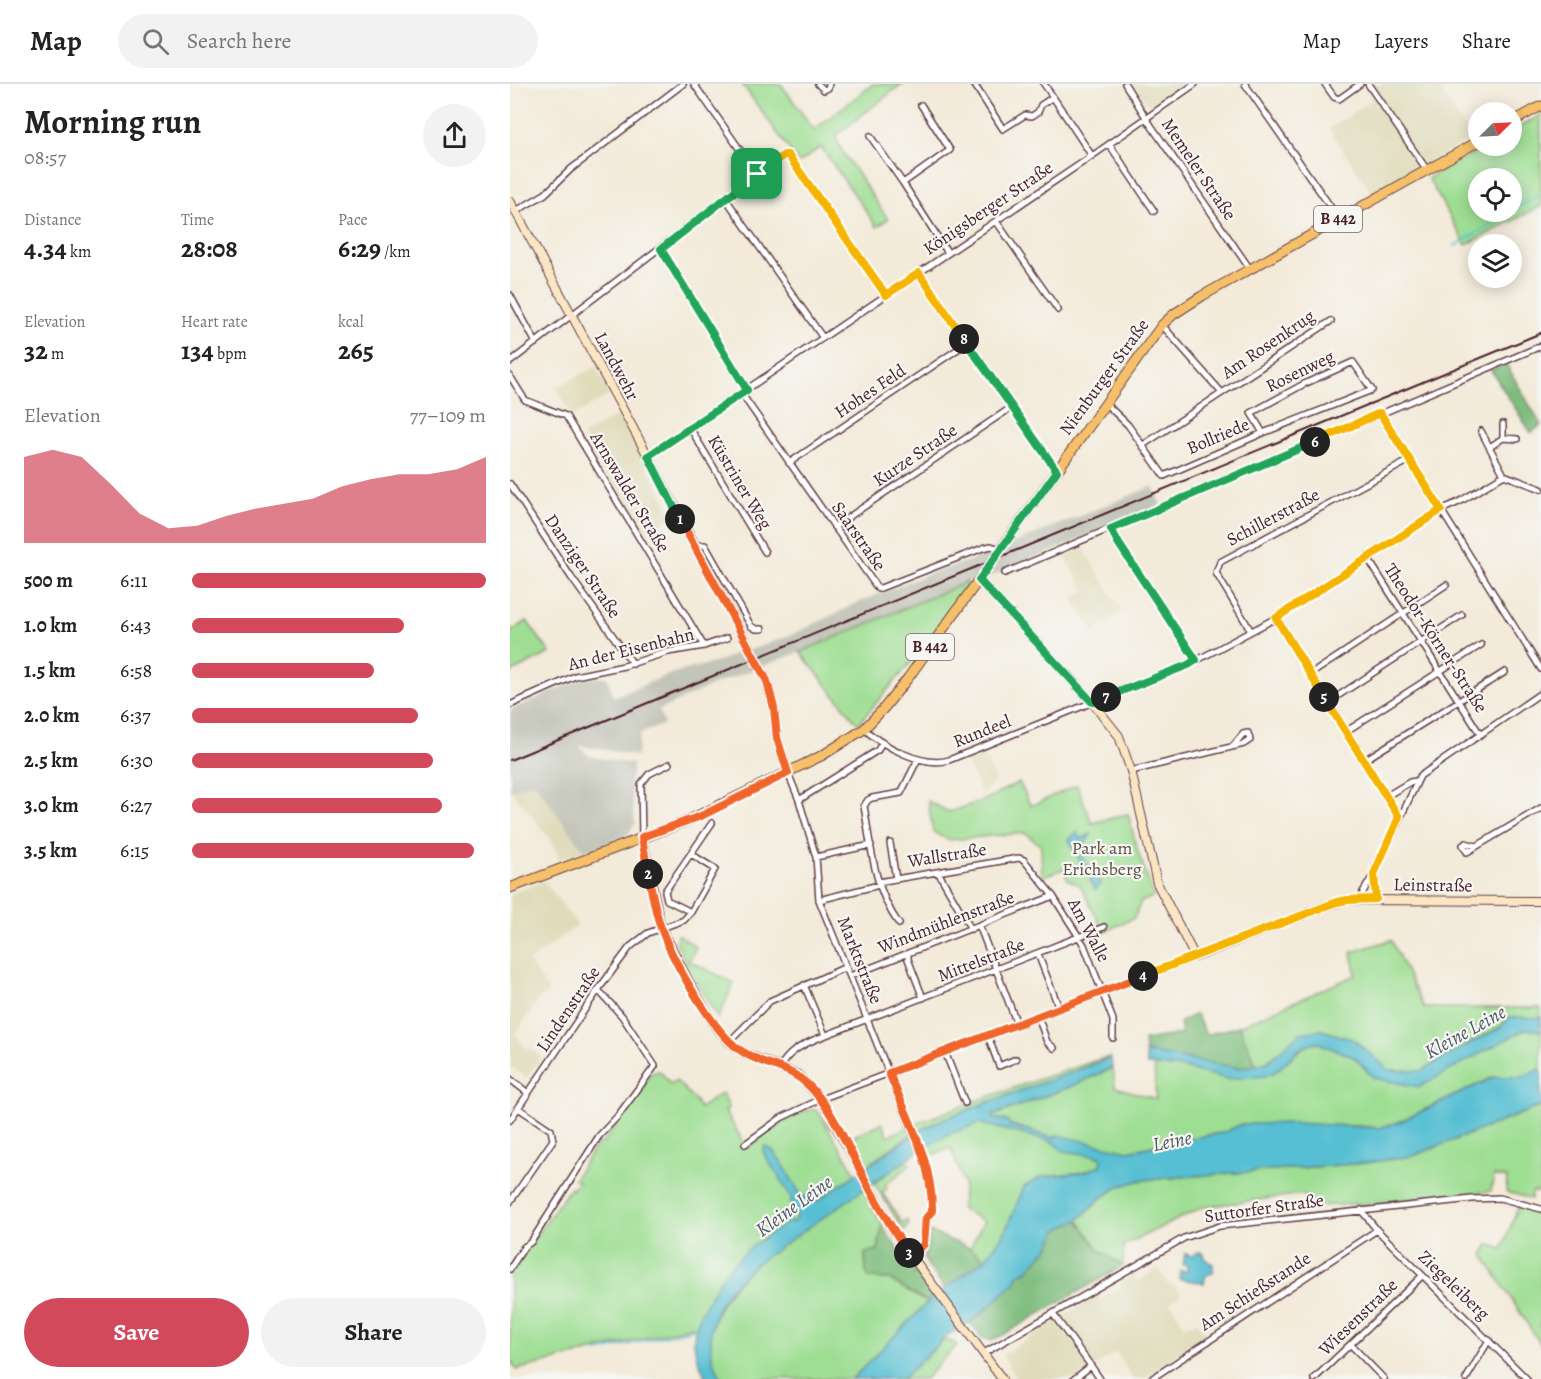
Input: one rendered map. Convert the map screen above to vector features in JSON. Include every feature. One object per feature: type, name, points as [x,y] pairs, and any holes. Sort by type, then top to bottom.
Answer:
[{"type":"main road","points":[[1522,116],[1541,106]]},
{"type":"main road","name":"Nienburger Straße","points":[[788,773],[823,755],[864,729],[896,693],[1162,325],[1174,314],[1250,269],[1468,147]]},
{"type":"main road","name":"B 442","points":[[510,888],[701,816],[788,773]]},
{"type":"street","points":[[516,211],[544,194],[571,169],[683,84]]},
{"type":"street","points":[[694,84],[757,174]]},
{"type":"street","points":[[818,84],[824,90],[829,84]]},
{"type":"street","points":[[974,84],[1004,129],[1025,115],[1032,116],[1038,112],[1041,105],[1053,98]]},
{"type":"street","points":[[1044,84],[1092,156]]},
{"type":"street","name":"Memeler Straße","points":[[1125,84],[1250,269]]},
{"type":"street","name":"Königsberger Straße","points":[[648,456],[1195,84]]},
{"type":"street","points":[[1245,84],[1339,219]]},
{"type":"street","points":[[1324,84],[1334,97],[1339,99],[1360,84]]},
{"type":"street","points":[[1368,84],[1427,170]]},
{"type":"street","points":[[903,183],[950,150],[921,105]]},
{"type":"street","points":[[870,136],[948,253]]},
{"type":"street","points":[[1109,144],[1154,211]]},
{"type":"street","points":[[510,362],[784,155],[788,155],[791,159],[886,295]]},
{"type":"street","points":[[726,199],[823,338]]},
{"type":"street","name":"Landwehr","points":[[510,201],[767,681],[774,708],[777,738],[788,773]]},
{"type":"street","points":[[996,221],[1058,310]]},
{"type":"street","name":"Saarstraße","points":[[661,249],[789,463],[878,589],[983,548],[991,546],[1000,549]]},
{"type":"street","points":[[919,273],[1057,471]]},
{"type":"street","points":[[510,295],[536,342]]},
{"type":"street","name":"Am Rosenkrug","points":[[1143,445],[1330,321]]},
{"type":"street","name":"Am Rosenkrug","points":[[1162,325],[1222,393]]},
{"type":"street","name":"Hohes Feld","points":[[789,463],[967,343]]},
{"type":"street","points":[[1005,573],[1541,346]]},
{"type":"street","name":"Rosenweg","points":[[1263,433],[1251,413],[1304,384],[1353,362],[1372,390]]},
{"type":"street","name":"Arnswalder Straße","points":[[510,375],[525,399],[566,416],[704,646]]},
{"type":"street","name":"Bollriede","points":[[1105,403],[1128,425],[1164,476],[1263,433],[1372,390]]},
{"type":"street","name":"Kurze Straße","points":[[834,527],[1012,407]]},
{"type":"street","points":[[1380,413],[1541,669]]},
{"type":"street","points":[[1503,424],[1503,438]]},
{"type":"street","name":"Küstriner Weg","points":[[690,428],[765,552]]},
{"type":"street","points":[[1481,431],[1504,475],[1541,489]]},
{"type":"street","points":[[1490,447],[1503,438],[1517,439]]},
{"type":"street","name":"Schillerstraße","points":[[1251,631],[1216,573],[1220,562],[1410,460]]},
{"type":"street","name":"Rundeel","points":[[864,729],[882,742],[918,759],[934,763],[949,760],[1188,665],[1276,618],[1441,510],[1504,475]]},
{"type":"street","name":"Danziger Straße","points":[[510,484],[581,592],[633,664]]},
{"type":"street","points":[[1111,529],[1196,660]]},
{"type":"street","name":"Landwehr","points":[[694,546],[705,545],[751,626],[762,629]]},
{"type":"street","name":"Theodor-Körner-Straße","points":[[1367,557],[1480,734]]},
{"type":"street","points":[[979,580],[1092,702],[1119,736],[1131,771],[1157,883],[1195,957]]},
{"type":"street","points":[[1311,674],[1446,585]]},
{"type":"street","points":[[1328,703],[1462,615]]},
{"type":"street","points":[[1276,618],[1399,817]]},
{"type":"street","name":"An der Eisenbahn","points":[[510,705],[575,676],[633,664],[668,652],[704,646],[727,638]]},
{"type":"street","points":[[1345,732],[1481,645]]},
{"type":"street","points":[[1363,761],[1505,672]]},
{"type":"street","points":[[1362,898],[1363,891],[1374,874],[1416,781],[1425,771],[1541,693]]},
{"type":"street","points":[[799,800],[878,750],[882,742]]},
{"type":"street","points":[[1131,771],[1233,746]]},
{"type":"street","points":[[899,924],[890,912],[878,883],[864,806],[872,798],[901,793],[918,759]]},
{"type":"street","points":[[669,764],[648,774],[640,784],[642,837],[661,927],[708,1015],[729,1042],[744,1053],[798,1075],[821,1099],[894,1232],[1001,1378]]},
{"type":"street","name":"Marktstraße","points":[[788,773],[799,800],[816,857],[819,900],[922,1153],[932,1198],[932,1211],[926,1218],[924,1244],[912,1257]]},
{"type":"street","points":[[1385,797],[1410,782],[1416,781]]},
{"type":"street","points":[[1476,846],[1541,808]]},
{"type":"street","points":[[691,854],[715,870],[691,912],[667,900],[665,891],[712,823]]},
{"type":"street","points":[[890,843],[896,879]]},
{"type":"street","points":[[816,857],[871,846]]},
{"type":"street","name":"Wallstraße","points":[[819,900],[896,879],[1021,858]]},
{"type":"street","name":"Am Walle","points":[[1021,858],[1053,896],[1084,945],[1113,1020],[1113,1038]]},
{"type":"street","points":[[938,872],[971,929]]},
{"type":"street","points":[[1374,874],[1376,899]]},
{"type":"street","name":"Windmühlenstraße","points":[[850,976],[1053,896]]},
{"type":"street","name":"Leinstraße","points":[[745,1144],[781,1118],[821,1099],[1326,906],[1362,898],[1541,901]]},
{"type":"street","name":"Lindenstraße","points":[[510,1120],[598,990],[636,941],[661,927],[684,920],[691,912]]},
{"type":"street","points":[[979,925],[1017,1024]]},
{"type":"street","name":"Mittelstraße","points":[[780,1067],[795,1048],[825,1035],[1104,927]]},
{"type":"street","points":[[908,953],[908,959],[923,998]]},
{"type":"street","points":[[1038,954],[1059,1008]]},
{"type":"street","points":[[729,1042],[770,1001],[846,967]]},
{"type":"street","points":[[804,985],[825,1035]]},
{"type":"street","points":[[510,1269],[524,1247],[531,1242],[599,1136],[617,1117],[655,1066],[622,1016],[598,990]]},
{"type":"street","points":[[1038,1016],[1047,1042],[1054,1048]]},
{"type":"street","points":[[988,1036],[999,1066],[1016,1059]]},
{"type":"street","points":[[945,1052],[965,1103]]},
{"type":"street","points":[[510,1079],[528,1093]]},
{"type":"street","points":[[510,1202],[553,1140],[551,1130],[518,1108]]},
{"type":"street","name":"Suttorfer Straße","points":[[984,1353],[1158,1253],[1202,1231],[1220,1226],[1439,1201],[1500,1198],[1541,1209]]},
{"type":"street","name":"Ziegeleiberg","points":[[1361,1210],[1377,1230],[1422,1276],[1527,1379]]},
{"type":"street","name":"Am Schießstande","points":[[1151,1379],[1377,1230]]},
{"type":"street","name":"Wiesenstraße","points":[[1314,1379],[1422,1276]]},
{"type":"street","points":[[1053,1314],[1100,1379]]},
{"type":"street","points":[[1466,1379],[1489,1340]]},
{"type":"street","points":[[1351,1345],[1384,1379]]},
{"type":"street","points":[[1074,1379],[1091,1366]]},
{"type":"shaded area","points":[[1133,84],[1185,84],[1156,105],[1151,106]]},
{"type":"shaded area","points":[[1363,84],[1436,84],[1468,132],[1468,140],[1373,195],[1329,129],[1373,99]]},
{"type":"shaded area","points":[[596,367],[610,395],[572,416],[556,387]]},
{"type":"shaded area","points":[[621,414],[673,517],[641,534],[582,435]]},
{"type":"shaded area","points":[[1153,486],[1161,506],[992,576],[967,582],[800,652],[715,684],[659,710],[664,724],[640,734],[637,756],[578,745],[589,756],[633,764],[630,784],[635,823],[628,835],[585,852],[534,782],[510,791],[510,710],[584,678],[607,677],[613,697],[673,673],[717,662],[794,634],[857,603],[928,574],[975,559]]},
{"type":"shaded area","points":[[1083,548],[1122,611],[1094,632],[1072,598],[1085,590],[1064,556]]},
{"type":"shaded area","points":[[985,753],[995,780],[982,796],[967,760]]},
{"type":"shaded area","points":[[534,781],[585,852],[559,860],[552,841],[511,791]]},
{"type":"shaded area","points":[[544,881],[578,925],[529,962],[549,992],[540,998],[515,1034],[525,1046],[541,1057],[526,1078],[510,1066],[510,894]]},
{"type":"shaded area","points":[[1158,1268],[1168,1284],[1176,1286],[1181,1295],[1170,1303],[1185,1326],[1197,1322],[1206,1336],[1143,1379],[1133,1379],[1116,1352],[1075,1379],[1017,1379],[1002,1355],[1098,1295],[1101,1299],[1122,1287],[1120,1282],[1133,1274],[1138,1281]]},
{"type":"green space","points":[[742,84],[781,84],[814,130],[873,84],[902,84],[835,136],[842,151],[888,219],[877,227],[821,147],[799,163]]},
{"type":"green space","points":[[1541,115],[1541,206],[1522,216],[1522,168],[1468,168],[1468,222],[1510,222],[1487,234],[1468,234],[1466,245],[1428,178],[1469,156],[1522,156],[1522,125]]},
{"type":"green space","points":[[1506,364],[1541,425],[1531,433],[1491,370]]},
{"type":"green space","points":[[967,582],[967,587],[914,659],[858,724],[800,652]]},
{"type":"green space","points":[[527,621],[550,653],[512,672],[510,669],[510,632]]},
{"type":"green space","name":"Park am Erichsberg","points":[[1019,782],[1031,806],[1077,785],[1092,823],[1128,814],[1138,852],[1154,896],[1141,902],[1134,918],[1104,932],[1080,885],[1068,880],[1063,869],[1042,877],[1041,846],[1025,833],[948,840],[933,832],[928,801],[949,812],[985,800]]},
{"type":"green space","points":[[678,934],[696,947],[689,961],[734,983],[718,1018],[676,942]]},
{"type":"green space","points":[[1391,940],[1424,1008],[1541,1008],[1541,1018],[1509,1017],[1500,1027],[1422,1071],[1389,1070],[1354,1040],[1321,1030],[1282,1051],[1266,1063],[1256,1065],[1239,1026],[1356,975],[1352,952]]},
{"type":"green space","points":[[1196,1014],[1206,1035],[1239,1026],[1256,1065],[1239,1068],[1145,1052],[1144,1040],[1182,1034],[1180,1022]]},
{"type":"green space","points":[[1525,1029],[1541,1031],[1541,1069],[1521,1077],[1493,1077],[1399,1122],[1379,1128],[1242,1124],[1225,1132],[1128,1151],[1054,1138],[1009,1124],[1008,1121],[992,1116],[1070,1087],[1113,1068],[1115,1087],[1156,1099],[1154,1065],[1184,1068],[1228,1079],[1275,1072],[1302,1048],[1316,1042],[1354,1057],[1374,1078],[1419,1087]]},
{"type":"green space","points":[[1110,1057],[943,1119],[906,1138],[866,1167],[854,1136],[882,1123],[888,1136],[967,1104]]},
{"type":"green space","points":[[660,1071],[671,1085],[676,1081],[700,1108],[722,1093],[729,1107],[725,1111],[747,1148],[790,1118],[809,1110],[817,1110],[856,1174],[817,1201],[805,1197],[791,1206],[797,1217],[795,1220],[705,1307],[697,1325],[516,1370],[510,1358],[510,1272],[570,1188],[572,1190],[578,1182],[574,1179],[598,1142],[602,1144],[652,1073]]},
{"type":"green space","points":[[1541,1106],[1541,1192],[1532,1192],[1531,1199],[1506,1192],[1507,1178],[1494,1176],[1491,1191],[1361,1204],[1312,1206],[1303,1194],[1203,1207],[1124,1245],[1123,1266],[1099,1250],[1078,1220],[1101,1198],[1119,1186],[1142,1180],[1366,1163],[1413,1156]]},
{"type":"green space","points":[[979,1123],[1053,1142],[1064,1149],[1091,1154],[1102,1159],[1101,1165],[1084,1172],[1041,1177],[1024,1187],[1004,1234],[985,1259],[970,1248],[984,1221],[961,1209],[964,1184],[951,1148],[925,1157],[922,1149],[947,1135]]},
{"type":"green space","points":[[905,1161],[910,1165],[885,1185],[887,1189],[882,1192],[902,1223],[906,1220],[909,1223],[904,1231],[874,1183]]},
{"type":"green space","points":[[864,1189],[882,1226],[878,1250],[865,1254],[866,1272],[869,1278],[889,1279],[923,1300],[929,1301],[852,1379],[721,1379],[712,1358],[711,1330],[720,1306],[734,1286],[776,1248]]},
{"type":"green space","points":[[1519,1205],[1541,1214],[1541,1345],[1483,1255],[1489,1244],[1502,1249]]},
{"type":"green space","points":[[1078,1220],[1099,1250],[1123,1266],[992,1341],[981,1337],[970,1323],[1016,1282],[1018,1274],[1027,1271],[1049,1247],[1057,1230]]},
{"type":"green space","points":[[882,1226],[934,1297],[929,1301],[923,1300],[889,1279],[869,1278],[866,1272],[865,1253],[878,1250]]},
{"type":"green space","points":[[930,1232],[970,1248],[985,1259],[945,1288],[924,1257]]},
{"type":"green space","points":[[943,1341],[950,1341],[957,1345],[925,1379],[902,1379]]},
{"type":"water","points":[[1077,832],[1081,839],[1091,834],[1081,851],[1101,884],[1095,890],[1069,840]]},
{"type":"water","points":[[1509,1017],[1541,1018],[1541,1031],[1525,1029],[1419,1087],[1374,1078],[1354,1057],[1316,1042],[1301,1048],[1275,1072],[1265,1076],[1228,1079],[1184,1068],[1147,1065],[1145,1052],[1239,1068],[1266,1063],[1300,1033],[1321,1030],[1354,1040],[1389,1070],[1422,1071],[1500,1028]]},
{"type":"water","name":"Kleine Leine","points":[[1111,1058],[1112,1068],[1070,1087],[993,1115],[993,1118],[1008,1121],[1009,1125],[1054,1138],[1057,1135],[1128,1151],[1225,1132],[1242,1124],[1298,1123],[1379,1128],[1399,1122],[1494,1077],[1521,1077],[1541,1069],[1541,1106],[1413,1156],[1366,1163],[1142,1180],[1120,1186],[1101,1198],[1078,1220],[1057,1230],[1049,1247],[1027,1271],[1018,1274],[1016,1282],[976,1317],[949,1334],[902,1379],[852,1379],[929,1301],[985,1259],[1004,1234],[1024,1187],[1041,1177],[1084,1172],[1101,1165],[1102,1159],[1098,1156],[1063,1151],[1053,1142],[979,1123],[947,1135],[922,1149],[753,1266],[729,1290],[718,1308],[711,1336],[712,1357],[721,1379],[706,1379],[694,1344],[699,1318],[705,1306],[727,1271],[747,1250],[788,1222],[793,1222],[797,1217],[791,1206],[791,1197],[763,1152],[765,1147],[771,1149],[781,1161],[799,1192],[817,1201],[917,1132],[943,1119]]},
{"type":"water","points":[[1198,1252],[1203,1253],[1207,1261],[1213,1264],[1213,1273],[1206,1275],[1204,1283],[1179,1279],[1181,1271],[1186,1272],[1188,1266],[1183,1265],[1185,1254],[1192,1256]]},
{"type":"waterway","points":[[1522,205],[1541,194]]},
{"type":"waterway","points":[[1455,246],[1495,222]]},
{"type":"waterway","points":[[597,1352],[696,1328]]},
{"type":"railway","points":[[510,760],[1541,333]]},
{"type":"route","points":[[784,155],[788,155],[886,295],[919,273],[1057,471],[979,580],[1092,702],[1196,660],[1111,529],[1380,413],[1441,510],[1276,618],[1399,817],[1374,874],[1376,899],[1362,898],[1337,902],[889,1073],[923,1158],[932,1198],[932,1211],[926,1218],[926,1240],[912,1257],[879,1208],[821,1099],[798,1075],[744,1053],[729,1042],[708,1015],[661,927],[644,853],[642,837],[701,816],[788,773],[777,738],[774,708],[767,681],[648,456],[747,390],[661,249],[757,174],[784,155]]},
{"type":"water label","name":"Leine","points":[[1172,1141]]}]
